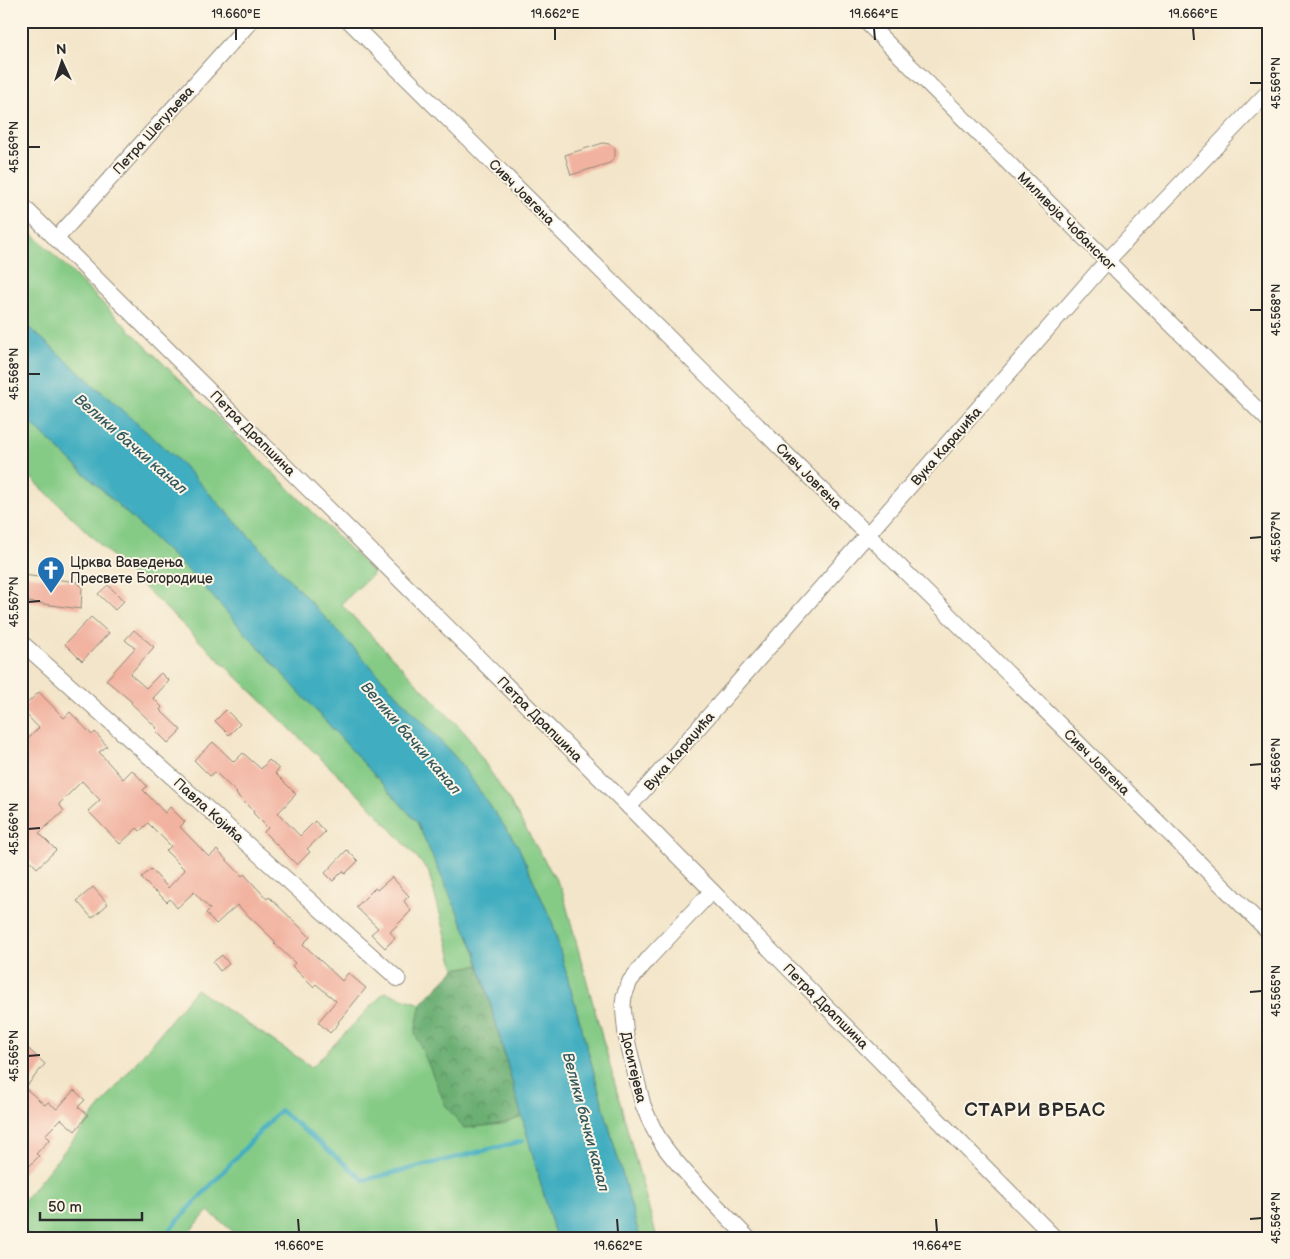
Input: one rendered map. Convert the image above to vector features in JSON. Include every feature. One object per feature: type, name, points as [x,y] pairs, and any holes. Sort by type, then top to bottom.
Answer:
[{"type":"street","name":"Петра Шегуљева","points":[[56,239],[251,21]]},
{"type":"street","name":"Сивч Јовгена","points":[[349,21],[1269,932]]},
{"type":"street","name":"Миливоја Чобанског","points":[[865,21],[1269,422]]},
{"type":"street","name":"Вука Караџића","points":[[630,807],[1107,261],[1269,91]]},
{"type":"street","name":"Петра Драпшина","points":[[21,204],[630,807],[1055,1238]]},
{"type":"street","name":"Павла Којића","points":[[21,642],[398,979]]},
{"type":"street","name":"Доситејева","points":[[712,892],[649,958],[630,981],[624,996],[624,1022],[643,1106],[663,1144],[698,1187],[748,1238]]},
{"type":"street","points":[[21,1234],[25,1238]]},
{"type":"green space","points":[[21,222],[374,573],[341,604],[466,734],[507,797],[562,890],[657,1238],[640,1238],[552,922],[518,846],[458,760],[179,461],[21,320]]},
{"type":"green space","points":[[21,414],[194,576],[417,822],[476,953],[479,965],[455,969],[428,870],[372,808],[21,468]]},
{"type":"green space","points":[[479,965],[522,1117],[502,1124],[464,1128],[446,1106],[415,1033],[421,1004],[455,969]]},
{"type":"green space","points":[[196,989],[312,1067],[385,992],[421,1004],[415,1033],[502,1124],[522,1117],[556,1238],[241,1238],[208,1211],[184,1238],[21,1238],[21,1204]]},
{"type":"water","name":"Велики бачки канал","points":[[21,320],[179,461],[458,760],[518,846],[552,922],[640,1238],[556,1238],[476,953],[417,822],[194,576],[21,414]]},
{"type":"building","points":[[603,143],[615,148],[615,156],[610,163],[571,175],[565,155]]},
{"type":"building","name":"Црква Ваведења Пресвете Богородице","points":[[23,575],[77,582],[82,587],[81,609],[21,601]]},
{"type":"building","points":[[108,585],[124,601],[115,610],[98,594]]},
{"type":"building","points":[[91,617],[109,633],[82,661],[65,644]]},
{"type":"building","points":[[134,630],[154,647],[130,674],[146,688],[161,673],[169,681],[153,698],[162,707],[160,710],[181,730],[168,743],[155,730],[157,728],[132,702],[106,680],[135,648],[125,640]]},
{"type":"building","points":[[39,692],[64,718],[70,712],[92,735],[95,732],[107,746],[99,752],[123,779],[132,770],[147,786],[143,790],[165,813],[170,807],[185,822],[180,827],[209,857],[217,850],[242,876],[244,874],[267,899],[269,897],[310,937],[303,944],[342,981],[348,973],[366,988],[330,1033],[318,1022],[336,1001],[316,984],[313,987],[292,966],[295,963],[274,943],[276,942],[237,905],[216,924],[206,913],[210,909],[194,892],[177,908],[170,899],[167,902],[155,892],[141,878],[151,869],[168,888],[185,870],[166,851],[171,846],[148,823],[140,831],[137,828],[120,844],[88,811],[100,800],[82,781],[59,804],[64,811],[39,833],[56,850],[37,868],[21,851],[21,745],[39,728],[21,709]]},
{"type":"building","points":[[226,710],[240,724],[229,735],[215,721]]},
{"type":"building","points":[[213,742],[234,762],[243,753],[261,769],[269,760],[279,769],[275,773],[296,794],[278,813],[300,836],[315,821],[325,832],[307,849],[310,852],[297,865],[264,832],[268,828],[237,793],[215,772],[210,776],[194,760]]},
{"type":"building","points":[[347,850],[358,861],[345,874],[343,871],[333,881],[325,873]]},
{"type":"building","points":[[392,877],[409,896],[404,901],[411,911],[390,932],[395,938],[385,948],[371,934],[378,928],[356,907],[375,888],[377,890]]},
{"type":"building","points":[[93,887],[108,904],[92,918],[77,901]]},
{"type":"building","points":[[222,955],[229,964],[220,971],[213,962]]},
{"type":"building","points":[[21,1042],[45,1064],[25,1088],[45,1105],[48,1102],[57,1109],[74,1090],[85,1100],[78,1107],[88,1115],[75,1131],[61,1119],[45,1135],[50,1139],[36,1154],[39,1156],[21,1175]]},
{"type":"waterway","points":[[162,1238],[280,1110],[364,1180],[523,1141]]},
{"type":"place","name":"Црква Ваведења Пресвете Богородице","points":[[51,594]]},
{"type":"district","name":"СТАРИ ВРБАС","points":[[1035,1109]]}]
